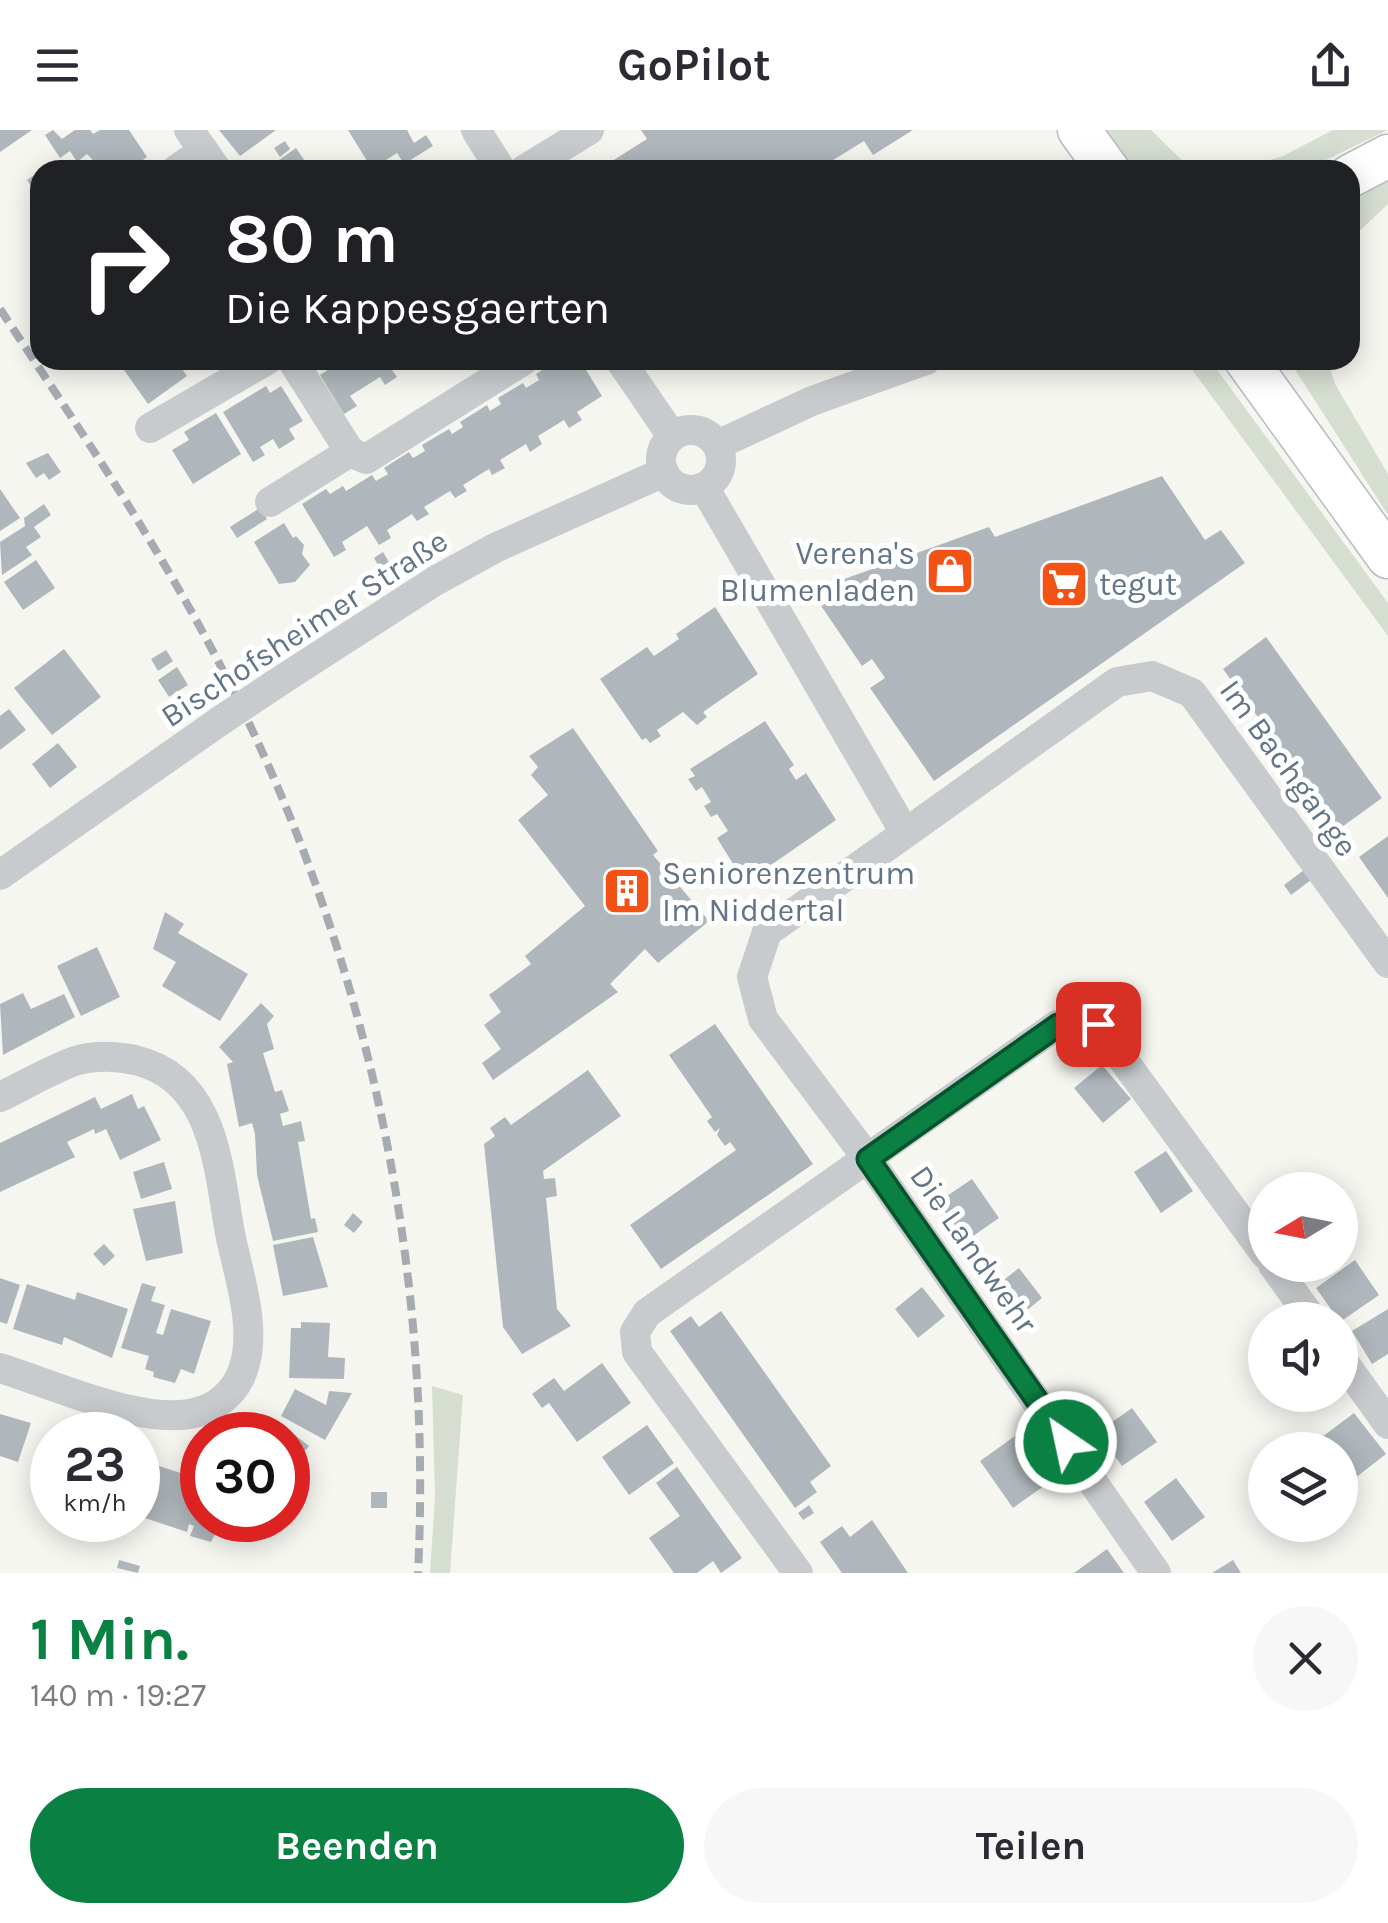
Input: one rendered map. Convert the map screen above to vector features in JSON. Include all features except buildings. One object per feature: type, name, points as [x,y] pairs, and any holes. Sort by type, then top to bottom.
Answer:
[{"type":"main road","points":[[1360,171],[1388,156]]},
{"type":"main road","points":[[1271,379],[1388,557]]},
{"type":"street","points":[[476,130],[495,160]]},
{"type":"street","points":[[540,160],[589,130]]},
{"type":"street","points":[[150,428],[250,370]]},
{"type":"street","points":[[298,370],[350,452],[366,458],[508,370]]},
{"type":"street","points":[[627,370],[672,436]]},
{"type":"street","points":[[718,446],[812,401],[898,370]]},
{"type":"street","points":[[700,431],[718,446],[720,469],[704,487],[680,488],[664,472],[663,450],[672,436],[700,431]]},
{"type":"street","points":[[270,502],[350,452]]},
{"type":"street","name":"Bischofsheimer Straße","points":[[0,875],[220,721],[435,581],[495,548],[664,472]]},
{"type":"street","points":[[704,487],[904,830]]},
{"type":"street","name":"Im Bachgange","points":[[904,830],[1117,682],[1152,676],[1192,692],[1388,963]]},
{"type":"street","name":"Die Landwehr","points":[[904,830],[768,932],[752,977],[763,1019],[868,1159],[1156,1573]]},
{"type":"street","points":[[798,1573],[637,1352],[635,1332],[647,1313],[1058,1025],[1076,1020],[1098,1024],[1248,1231]]},
{"type":"street","points":[[0,1097],[76,1061],[100,1057],[146,1063],[181,1084],[197,1102],[214,1146],[248,1331],[244,1366],[232,1390],[215,1405],[188,1415],[147,1414],[0,1368]]},
{"type":"street","points":[[1358,1383],[1388,1424]]},
{"type":"shaded area","points":[[1106,130],[1151,130],[1182,160],[1127,160]]},
{"type":"shaded area","points":[[1333,130],[1388,130],[1326,160],[1270,160]]},
{"type":"shaded area","points":[[1388,178],[1388,204],[1360,231],[1360,194]]},
{"type":"shaded area","points":[[1192,370],[1217,370],[1388,603],[1388,636]]},
{"type":"shaded area","points":[[1295,370],[1330,370],[1388,474],[1388,515]]},
{"type":"shaded area","points":[[432,1386],[463,1395],[450,1573],[430,1573],[435,1496]]},
{"type":"railway","points":[[0,309],[30,355]]},
{"type":"railway","points":[[40,370],[134,514],[208,642],[262,751],[308,862],[346,977],[376,1093],[399,1212],[413,1331],[420,1452],[418,1573]]},
{"type":"place","name":"Verena's Blumenladen","points":[[950,571]]},
{"type":"place","name":"tegut","points":[[1064,584]]},
{"type":"place","name":"Seniorenzentrum Im Niddertal","points":[[627,891]]},
{"type":"route","points":[[1066,1442],[868,1159],[1058,1025],[1076,1020],[1098,1024]]}]
